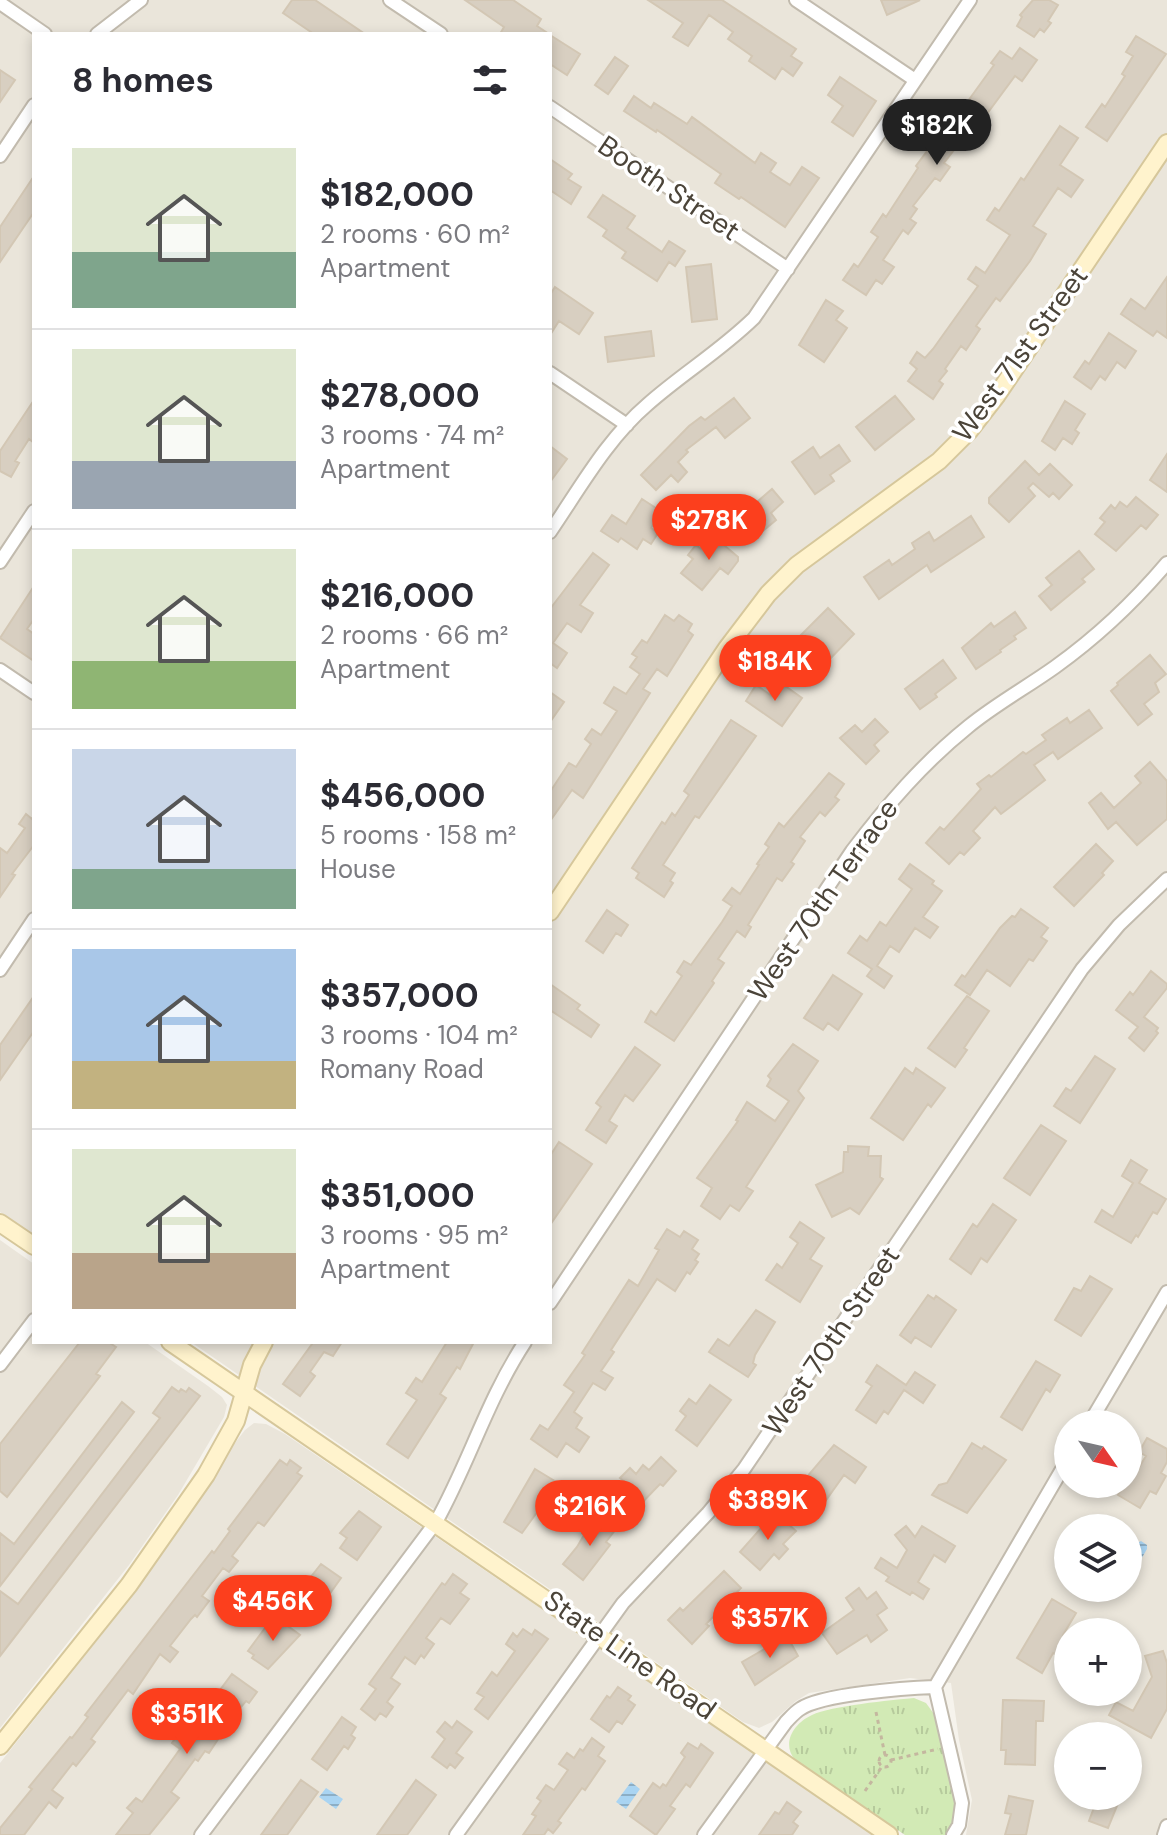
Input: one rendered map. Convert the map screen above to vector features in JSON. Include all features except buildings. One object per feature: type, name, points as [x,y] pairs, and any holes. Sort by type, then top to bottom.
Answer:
[{"type":"street","points":[[100,32],[141,0]]},
{"type":"street","points":[[390,0],[438,32]]},
{"type":"street","points":[[796,0],[915,80]]},
{"type":"street","points":[[552,529],[602,454],[647,404],[726,346],[754,318],[970,0]]},
{"type":"street","points":[[0,3],[42,32]]},
{"type":"street","points":[[0,156],[32,108]]},
{"type":"street","name":"Booth Street","points":[[552,108],[788,269]]},
{"type":"street","name":"West 71st Street","points":[[552,909],[749,618],[797,565],[915,480],[969,431],[997,395],[1167,143]]},
{"type":"street","points":[[552,374],[627,425]]},
{"type":"street","points":[[0,562],[32,514]]},
{"type":"street","name":"West 70th Terrace","points":[[552,1300],[852,851],[891,799],[972,723],[1099,633],[1167,563]]},
{"type":"street","points":[[0,670],[32,692]]},
{"type":"street","name":"West 70th Street","points":[[456,1835],[623,1603],[708,1513],[744,1469],[1082,969],[1119,925],[1167,879]]},
{"type":"street","points":[[0,970],[32,922]]},
{"type":"street","points":[[0,1223],[32,1245]]},
{"type":"street","points":[[1097,1410],[1167,1292]]},
{"type":"street","points":[[0,1365],[32,1323]]},
{"type":"street","name":"State Line Road","points":[[173,1344],[889,1835]]},
{"type":"street","points":[[0,1746],[129,1585],[206,1475],[236,1421],[252,1365],[263,1344]]},
{"type":"street","points":[[201,1835],[436,1522],[460,1477],[502,1377],[524,1344]]},
{"type":"street","points":[[953,1835],[959,1825],[962,1803],[935,1687],[1054,1483]]},
{"type":"street","points":[[704,1835],[800,1708],[815,1702],[898,1688],[935,1687]]},
{"type":"street","points":[[1164,1835],[1167,1826]]},
{"type":"path","points":[[876,1712],[885,1755],[891,1760]]},
{"type":"path","points":[[891,1760],[938,1749]]},
{"type":"path","points":[[882,1766],[879,1760],[885,1755]]},
{"type":"path","points":[[882,1766],[889,1766],[891,1760]]},
{"type":"path","points":[[865,1791],[882,1766]]},
{"type":"shaded area","points":[[0,0],[1167,0],[1167,1835],[966,1835],[972,1800],[951,1683],[910,1678],[809,1693],[772,1722],[759,1728],[743,1722],[194,1344],[552,1344],[552,32],[32,32],[32,1234],[0,1212]]},
{"type":"shaded area","points":[[0,1240],[32,1263],[32,1344],[148,1344],[208,1386],[227,1405],[224,1417],[178,1495],[129,1565],[0,1728]]},
{"type":"shaded area","points":[[254,1423],[266,1424],[285,1434],[873,1835],[0,1835],[0,1763],[137,1590],[232,1447]]},
{"type":"green space","points":[[914,1698],[926,1703],[934,1714],[955,1804],[955,1818],[948,1835],[905,1835],[795,1760],[789,1747],[795,1728],[812,1715],[847,1706]]},
{"type":"water","points":[[1142,1542],[1147,1549],[1142,1558]]},
{"type":"water","points":[[631,1782],[640,1789],[626,1809],[616,1802]]},
{"type":"water","points":[[326,1788],[343,1799],[336,1809],[319,1797]]}]
